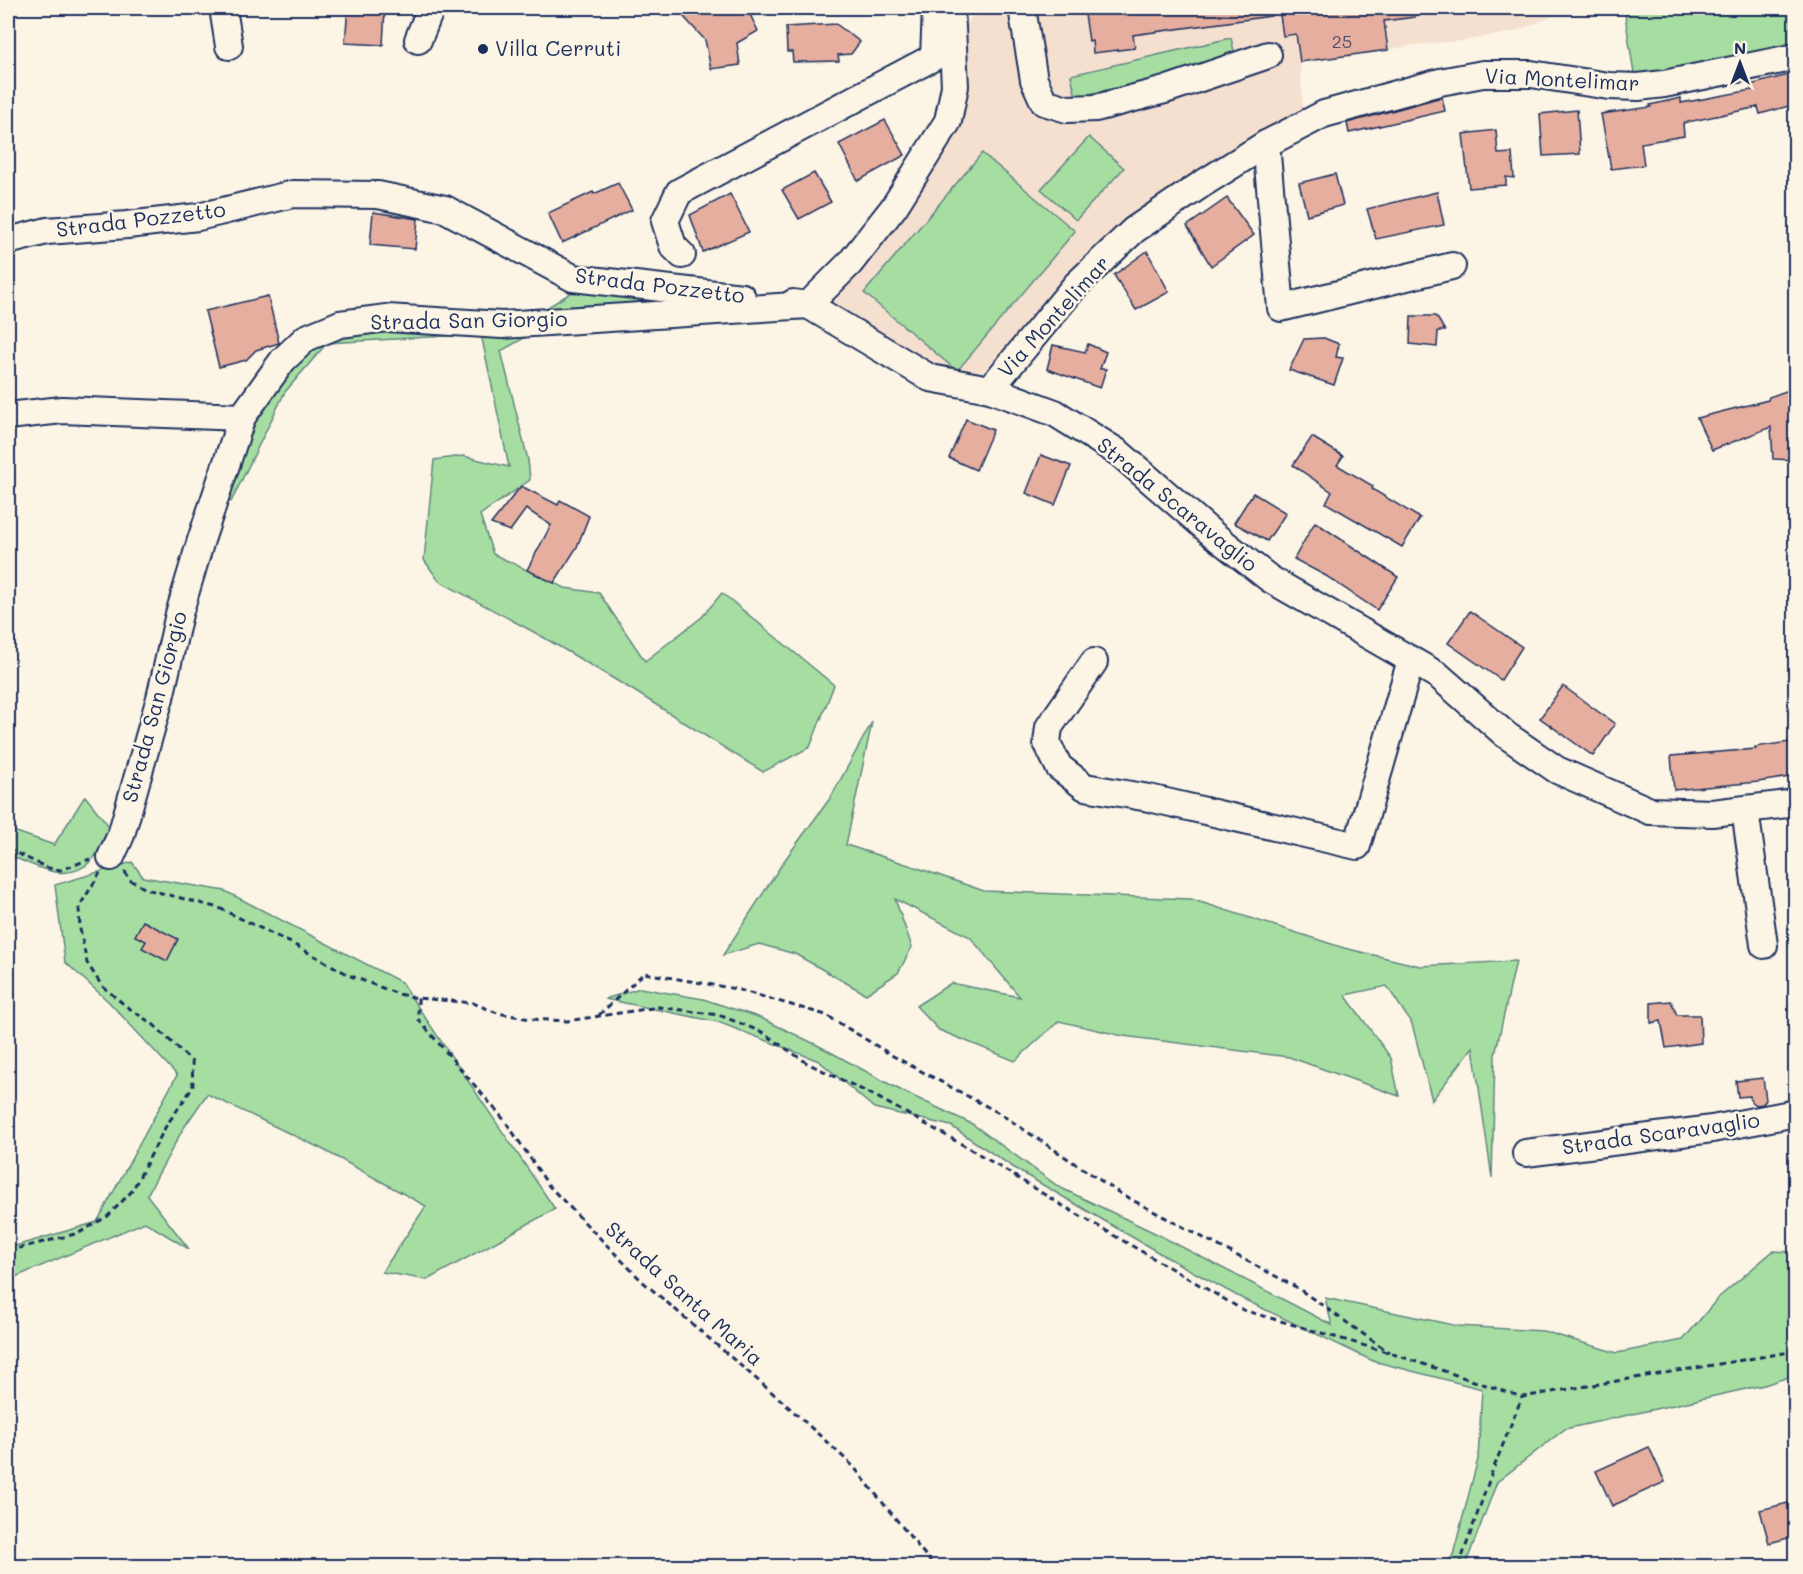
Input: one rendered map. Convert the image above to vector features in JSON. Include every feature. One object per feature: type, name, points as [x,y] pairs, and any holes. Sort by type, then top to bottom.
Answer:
[{"type":"street","points":[[223,8],[230,46]]},
{"type":"street","points":[[418,40],[431,8]]},
{"type":"street","name":"Strada Pozzetto","points":[[682,255],[673,246],[665,221],[679,192],[934,57],[936,8]]},
{"type":"street","points":[[808,304],[850,263],[894,207],[948,121],[955,86],[951,8]]},
{"type":"street","points":[[1022,8],[1034,80],[1044,102],[1067,109],[1096,108],[1166,90],[1268,55]]},
{"type":"street","name":"Via Montelimar","points":[[990,389],[1076,285],[1134,230],[1266,144],[1324,114],[1440,82],[1483,74],[1531,74],[1609,86],[1638,87],[1664,84],[1796,57]]},
{"type":"street","points":[[1266,144],[1281,308],[1452,266]]},
{"type":"street","name":"Strada Pozzetto","points":[[8,241],[47,231],[198,217],[292,195],[378,195],[445,210],[573,278],[808,304]]},
{"type":"street","name":"Strada Scaravaglio","points":[[808,304],[930,378],[990,389],[1055,413],[1119,453],[1215,536],[1270,579],[1439,676],[1506,735],[1557,770],[1650,811],[1712,813],[1796,803]]},
{"type":"street","name":"Strada San Giorgio","points":[[111,857],[121,835],[160,698],[179,614],[201,540],[242,417],[284,360],[306,338],[339,324],[387,318],[502,325],[808,304]]},
{"type":"street","points":[[8,416],[62,410],[242,417]]},
{"type":"street","points":[[1094,662],[1049,727],[1047,743],[1059,767],[1085,786],[1149,798],[1357,846],[1411,660]]},
{"type":"street","points":[[1745,810],[1764,945]]},
{"type":"street","name":"Strada Scaravaglio","points":[[1526,1153],[1713,1129],[1796,1113]]},
{"type":"path","points":[[8,849],[48,868],[61,870],[99,855],[111,857],[123,864],[128,879],[146,889],[219,908],[291,943],[351,976],[398,994],[473,1003],[497,1013],[531,1019],[567,1021],[659,1006],[719,1015],[762,1032],[807,1063],[875,1096],[974,1151],[1058,1203],[1243,1310],[1393,1354],[1522,1397],[1796,1351]]},
{"type":"path","points":[[8,1251],[79,1233],[108,1216],[132,1191],[166,1126],[193,1087],[192,1062],[154,1024],[126,1006],[102,986],[87,963],[80,930],[79,907],[111,857]]},
{"type":"path","points":[[597,1016],[644,973],[736,989],[826,1015],[893,1056],[999,1113],[1122,1194],[1296,1287],[1393,1354]]},
{"type":"path","name":"Strada Santa Maria","points":[[418,998],[418,1019],[506,1122],[549,1186],[642,1281],[782,1401],[853,1466],[934,1566]]},
{"type":"path","points":[[1459,1566],[1492,1472],[1522,1397]]},
{"type":"shaded area","points":[[978,8],[1573,8],[1514,32],[1300,62],[1303,109],[1102,247],[1059,286],[1025,335],[997,363],[979,373],[950,371],[927,361],[823,296],[956,131],[964,27]]},
{"type":"green space","points":[[1624,8],[1795,8],[1795,57],[1636,87]]},
{"type":"green space","points":[[1231,38],[1236,60],[1076,97],[1071,75]]},
{"type":"green space","points":[[1089,137],[1124,168],[1076,220],[1041,189]]},
{"type":"green space","points":[[982,153],[1075,231],[957,371],[864,293]]},
{"type":"green space","points":[[580,287],[705,302],[531,334],[501,351],[528,460],[530,480],[480,515],[493,554],[565,588],[599,593],[645,661],[702,617],[722,593],[834,685],[810,747],[763,772],[543,637],[439,581],[424,560],[434,460],[463,456],[509,467],[481,334],[327,343],[285,392],[231,502],[222,500],[263,397],[306,346],[359,328],[513,329]]},
{"type":"green space","points":[[872,722],[846,845],[984,891],[1191,899],[1344,948],[1420,966],[1516,961],[1495,1055],[1492,1178],[1473,1047],[1432,1100],[1412,1024],[1387,986],[1345,995],[1391,1058],[1399,1096],[1289,1057],[1123,1036],[1059,1021],[1015,1061],[939,1030],[916,1006],[951,983],[1020,997],[970,937],[895,899],[912,947],[898,973],[866,994],[795,954],[759,944],[723,955],[784,861],[831,797]]},
{"type":"green space","points":[[85,796],[109,826],[95,857],[82,868],[72,872],[51,871],[8,855],[8,829],[54,845]]},
{"type":"green space","points":[[132,862],[143,877],[225,891],[401,982],[555,1209],[427,1280],[382,1272],[426,1206],[320,1148],[207,1094],[183,1129],[147,1195],[189,1249],[145,1222],[8,1280],[8,1248],[97,1222],[177,1075],[109,1002],[65,962],[55,885]]},
{"type":"green space","points":[[640,988],[703,999],[761,1018],[821,1047],[902,1091],[972,1124],[1059,1187],[1155,1233],[1332,1325],[1325,1298],[1458,1326],[1543,1331],[1617,1353],[1683,1340],[1718,1298],[1773,1251],[1795,1252],[1795,1306],[1787,1319],[1795,1320],[1795,1375],[1764,1385],[1565,1429],[1497,1482],[1465,1566],[1445,1566],[1453,1555],[1478,1459],[1482,1389],[1373,1361],[1243,1299],[1019,1171],[951,1126],[874,1108],[819,1061],[718,1022],[605,999]]},
{"type":"building","points":[[348,8],[385,8],[383,45],[345,43]]},
{"type":"building","points":[[694,8],[747,8],[758,31],[737,43],[740,65],[711,69],[705,40],[684,17]]},
{"type":"building","points":[[1084,8],[1271,8],[1271,16],[1133,35],[1135,48],[1093,53]]},
{"type":"building","points":[[1279,8],[1415,8],[1415,17],[1384,21],[1388,50],[1300,62],[1296,34],[1283,36]]},
{"type":"building","points":[[836,24],[860,42],[851,54],[838,55],[839,61],[793,62],[792,52],[787,52],[786,27]]},
{"type":"building","points":[[1796,73],[1796,104],[1760,114],[1758,107],[1683,123],[1684,136],[1641,143],[1644,165],[1611,169],[1601,114],[1651,107],[1650,105],[1681,98],[1681,103],[1752,90],[1750,85]]},
{"type":"building","points":[[1442,97],[1445,111],[1349,133],[1347,123]]},
{"type":"building","points":[[1577,110],[1580,154],[1543,156],[1540,114]]},
{"type":"building","points":[[885,120],[905,155],[858,181],[839,144]]},
{"type":"building","points":[[1496,130],[1498,154],[1512,153],[1514,178],[1506,177],[1506,185],[1469,188],[1463,134]]},
{"type":"building","points":[[814,173],[831,202],[799,219],[782,190]]},
{"type":"building","points":[[1335,174],[1343,205],[1307,215],[1299,183]]},
{"type":"building","points":[[618,183],[632,210],[562,243],[548,213]]},
{"type":"building","points":[[1437,192],[1444,225],[1376,239],[1367,209]]},
{"type":"building","points":[[730,194],[749,232],[703,252],[690,215]]},
{"type":"building","points":[[1227,198],[1254,235],[1211,266],[1187,226]]},
{"type":"building","points":[[373,212],[418,219],[415,249],[370,245]]},
{"type":"building","points":[[1147,251],[1169,292],[1136,310],[1114,275]]},
{"type":"building","points":[[268,296],[279,343],[256,350],[246,360],[219,367],[205,311]]},
{"type":"building","points":[[1411,316],[1435,316],[1438,319],[1445,331],[1438,331],[1437,347],[1410,344]]},
{"type":"building","points":[[1324,338],[1339,344],[1336,357],[1343,358],[1334,385],[1289,370],[1304,339]]},
{"type":"building","points":[[1088,344],[1106,352],[1100,369],[1106,369],[1100,388],[1047,369],[1053,345],[1085,352]]},
{"type":"building","points":[[1789,390],[1796,405],[1796,460],[1773,459],[1771,427],[1712,450],[1697,418],[1768,400],[1769,397]]},
{"type":"building","points":[[966,419],[993,430],[976,470],[949,458]]},
{"type":"building","points":[[1312,437],[1343,456],[1337,465],[1420,518],[1402,547],[1326,503],[1332,492],[1293,465]]},
{"type":"building","points":[[1041,455],[1071,466],[1055,505],[1026,493]]},
{"type":"building","points":[[521,486],[558,505],[560,500],[589,516],[577,547],[554,583],[527,570],[551,525],[526,509],[510,531],[491,524]]},
{"type":"building","points":[[1253,493],[1286,513],[1267,541],[1234,523]]},
{"type":"building","points":[[1315,522],[1398,577],[1377,610],[1326,576],[1294,559]]},
{"type":"building","points":[[1470,611],[1522,647],[1501,680],[1448,643]]},
{"type":"building","points":[[1563,686],[1615,724],[1593,756],[1540,718]]},
{"type":"building","points":[[1796,741],[1796,776],[1674,790],[1671,756],[1756,749],[1755,747]]},
{"type":"building","points":[[143,921],[178,939],[167,961],[142,948],[146,941],[135,936]]},
{"type":"building","points":[[1671,1001],[1677,1015],[1700,1015],[1701,1043],[1666,1048],[1661,1021],[1651,1023],[1651,1003]]},
{"type":"building","points":[[1763,1078],[1766,1100],[1763,1104],[1757,1105],[1751,1102],[1750,1096],[1738,1097],[1736,1081]]},
{"type":"building","points":[[1649,1447],[1665,1482],[1612,1506],[1596,1471]]},
{"type":"building","points":[[1796,1501],[1796,1536],[1769,1543],[1760,1510]]},
{"type":"place","name":"Villa Cerruti","points":[[483,49]]}]
